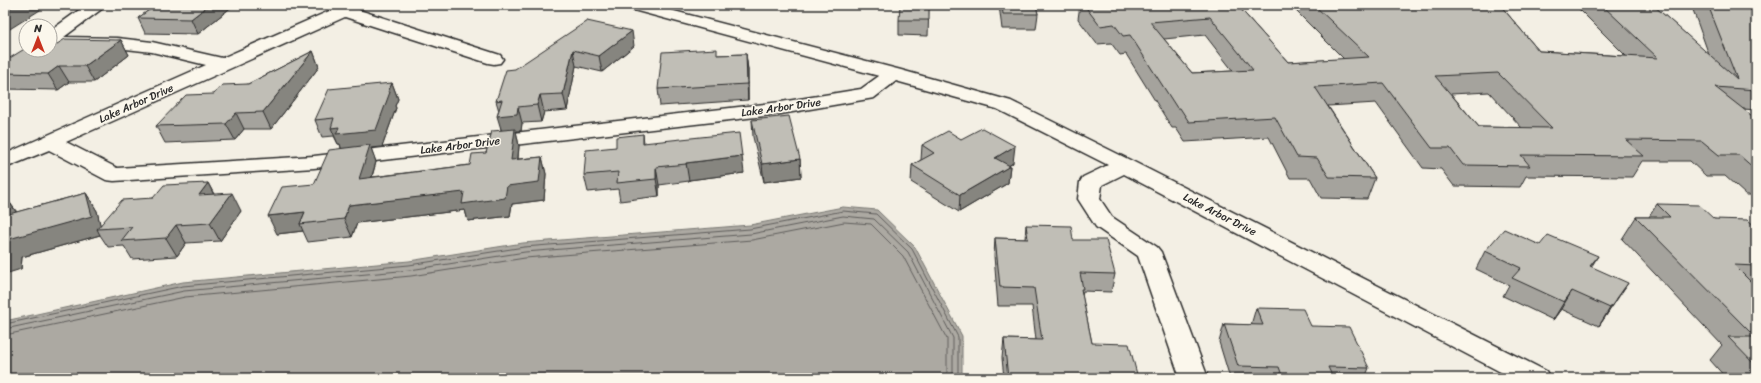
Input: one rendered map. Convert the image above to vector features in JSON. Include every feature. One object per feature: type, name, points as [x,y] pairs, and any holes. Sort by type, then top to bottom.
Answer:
[{"type":"street","points":[[58,33],[97,5]]},
{"type":"street","name":"Lake Arbor Drive","points":[[632,5],[894,74],[1004,105],[1124,165],[1536,378]]},
{"type":"street","points":[[350,8],[494,59]]},
{"type":"street","name":"Lake Arbor Drive","points":[[5,162],[350,8]]},
{"type":"street","points":[[58,42],[124,44],[152,47],[223,64]]},
{"type":"street","name":"Lake Arbor Drive","points":[[49,142],[114,175],[314,162],[812,103],[867,94],[894,74]]},
{"type":"street","points":[[1124,165],[1091,182],[1089,199],[1104,222],[1150,252],[1194,378]]},
{"type":"water","points":[[843,207],[877,210],[915,247],[962,336],[962,378],[5,378],[5,321],[183,282],[409,261],[523,243],[750,225]]},
{"type":"building","points":[[5,5],[15,5],[5,11]]},
{"type":"building","points":[[156,5],[209,5],[191,19],[138,18]]},
{"type":"building","points":[[900,5],[929,5],[929,20],[899,20]]},
{"type":"building","points":[[1002,5],[1036,5],[1038,14],[1003,14]]},
{"type":"building","points":[[1084,5],[1237,5],[1288,62],[1369,57],[1314,5],[1500,5],[1539,51],[1658,58],[1602,5],[1653,5],[1737,79],[1708,5],[1756,5],[1756,90],[1715,87],[1756,119],[1756,170],[1739,155],[1719,155],[1702,141],[1626,140],[1644,156],[1521,155],[1530,166],[1463,165],[1450,148],[1432,148],[1383,83],[1315,87],[1375,178],[1329,177],[1317,158],[1297,157],[1275,117],[1189,122],[1180,108],[1177,108],[1130,35],[1123,36],[1114,24],[1100,26]],"holes":[[[1210,17],[1253,70],[1192,73],[1150,22]],[[1498,73],[1552,128],[1479,127],[1435,76]]]},
{"type":"building","points":[[587,21],[632,31],[599,56],[573,50],[563,94],[540,95],[537,105],[518,107],[517,114],[497,116],[502,100],[496,101],[506,70],[515,69]]},
{"type":"building","points":[[65,39],[121,40],[85,66],[59,66],[48,74],[5,73],[5,61],[18,53],[18,58],[58,58],[58,43]]},
{"type":"building","points":[[717,49],[717,55],[746,54],[747,84],[658,89],[662,52]]},
{"type":"building","points":[[313,51],[263,112],[236,113],[226,124],[156,126],[186,95],[214,94],[222,85],[248,84]]},
{"type":"building","points":[[392,83],[376,130],[336,134],[339,127],[331,128],[334,118],[315,120],[329,89]]},
{"type":"building","points":[[789,116],[800,159],[762,164],[752,120]]},
{"type":"building","points":[[982,128],[1015,146],[995,158],[1010,166],[960,195],[912,165],[934,153],[922,145],[948,131],[961,139]]},
{"type":"building","points":[[515,129],[511,160],[542,157],[539,182],[507,186],[505,198],[462,204],[464,192],[349,205],[344,219],[300,224],[305,212],[268,216],[282,187],[314,184],[329,150],[370,145],[359,179],[470,165],[472,154],[486,153],[492,131]]},
{"type":"building","points":[[739,133],[742,156],[656,167],[656,179],[617,183],[618,172],[584,175],[586,150],[616,147],[616,137],[643,134],[643,143]]},
{"type":"building","points":[[208,183],[199,195],[232,193],[210,223],[176,225],[166,238],[121,241],[132,227],[97,229],[122,200],[153,198],[164,185]]},
{"type":"building","points":[[86,193],[92,216],[9,239],[8,251],[5,252],[5,205],[10,203],[9,214]]},
{"type":"building","points":[[1657,204],[1699,205],[1714,219],[1748,220],[1756,227],[1756,266],[1734,265],[1756,287],[1756,366],[1728,337],[1755,337],[1636,217],[1670,217]]},
{"type":"building","points":[[1026,225],[1071,226],[1073,240],[1106,240],[1115,274],[1080,273],[1083,289],[1081,289],[1092,343],[1129,344],[1138,378],[1008,378],[1004,339],[1042,340],[1034,288],[1000,287],[995,238],[1028,239]]},
{"type":"building","points":[[1504,229],[1540,245],[1548,235],[1598,256],[1590,266],[1628,283],[1610,308],[1572,291],[1564,302],[1512,278],[1521,268],[1485,251]]},
{"type":"building","points":[[1256,308],[1303,309],[1311,326],[1349,327],[1369,368],[1328,367],[1333,378],[1283,378],[1279,367],[1238,366],[1224,324],[1263,325]]}]
